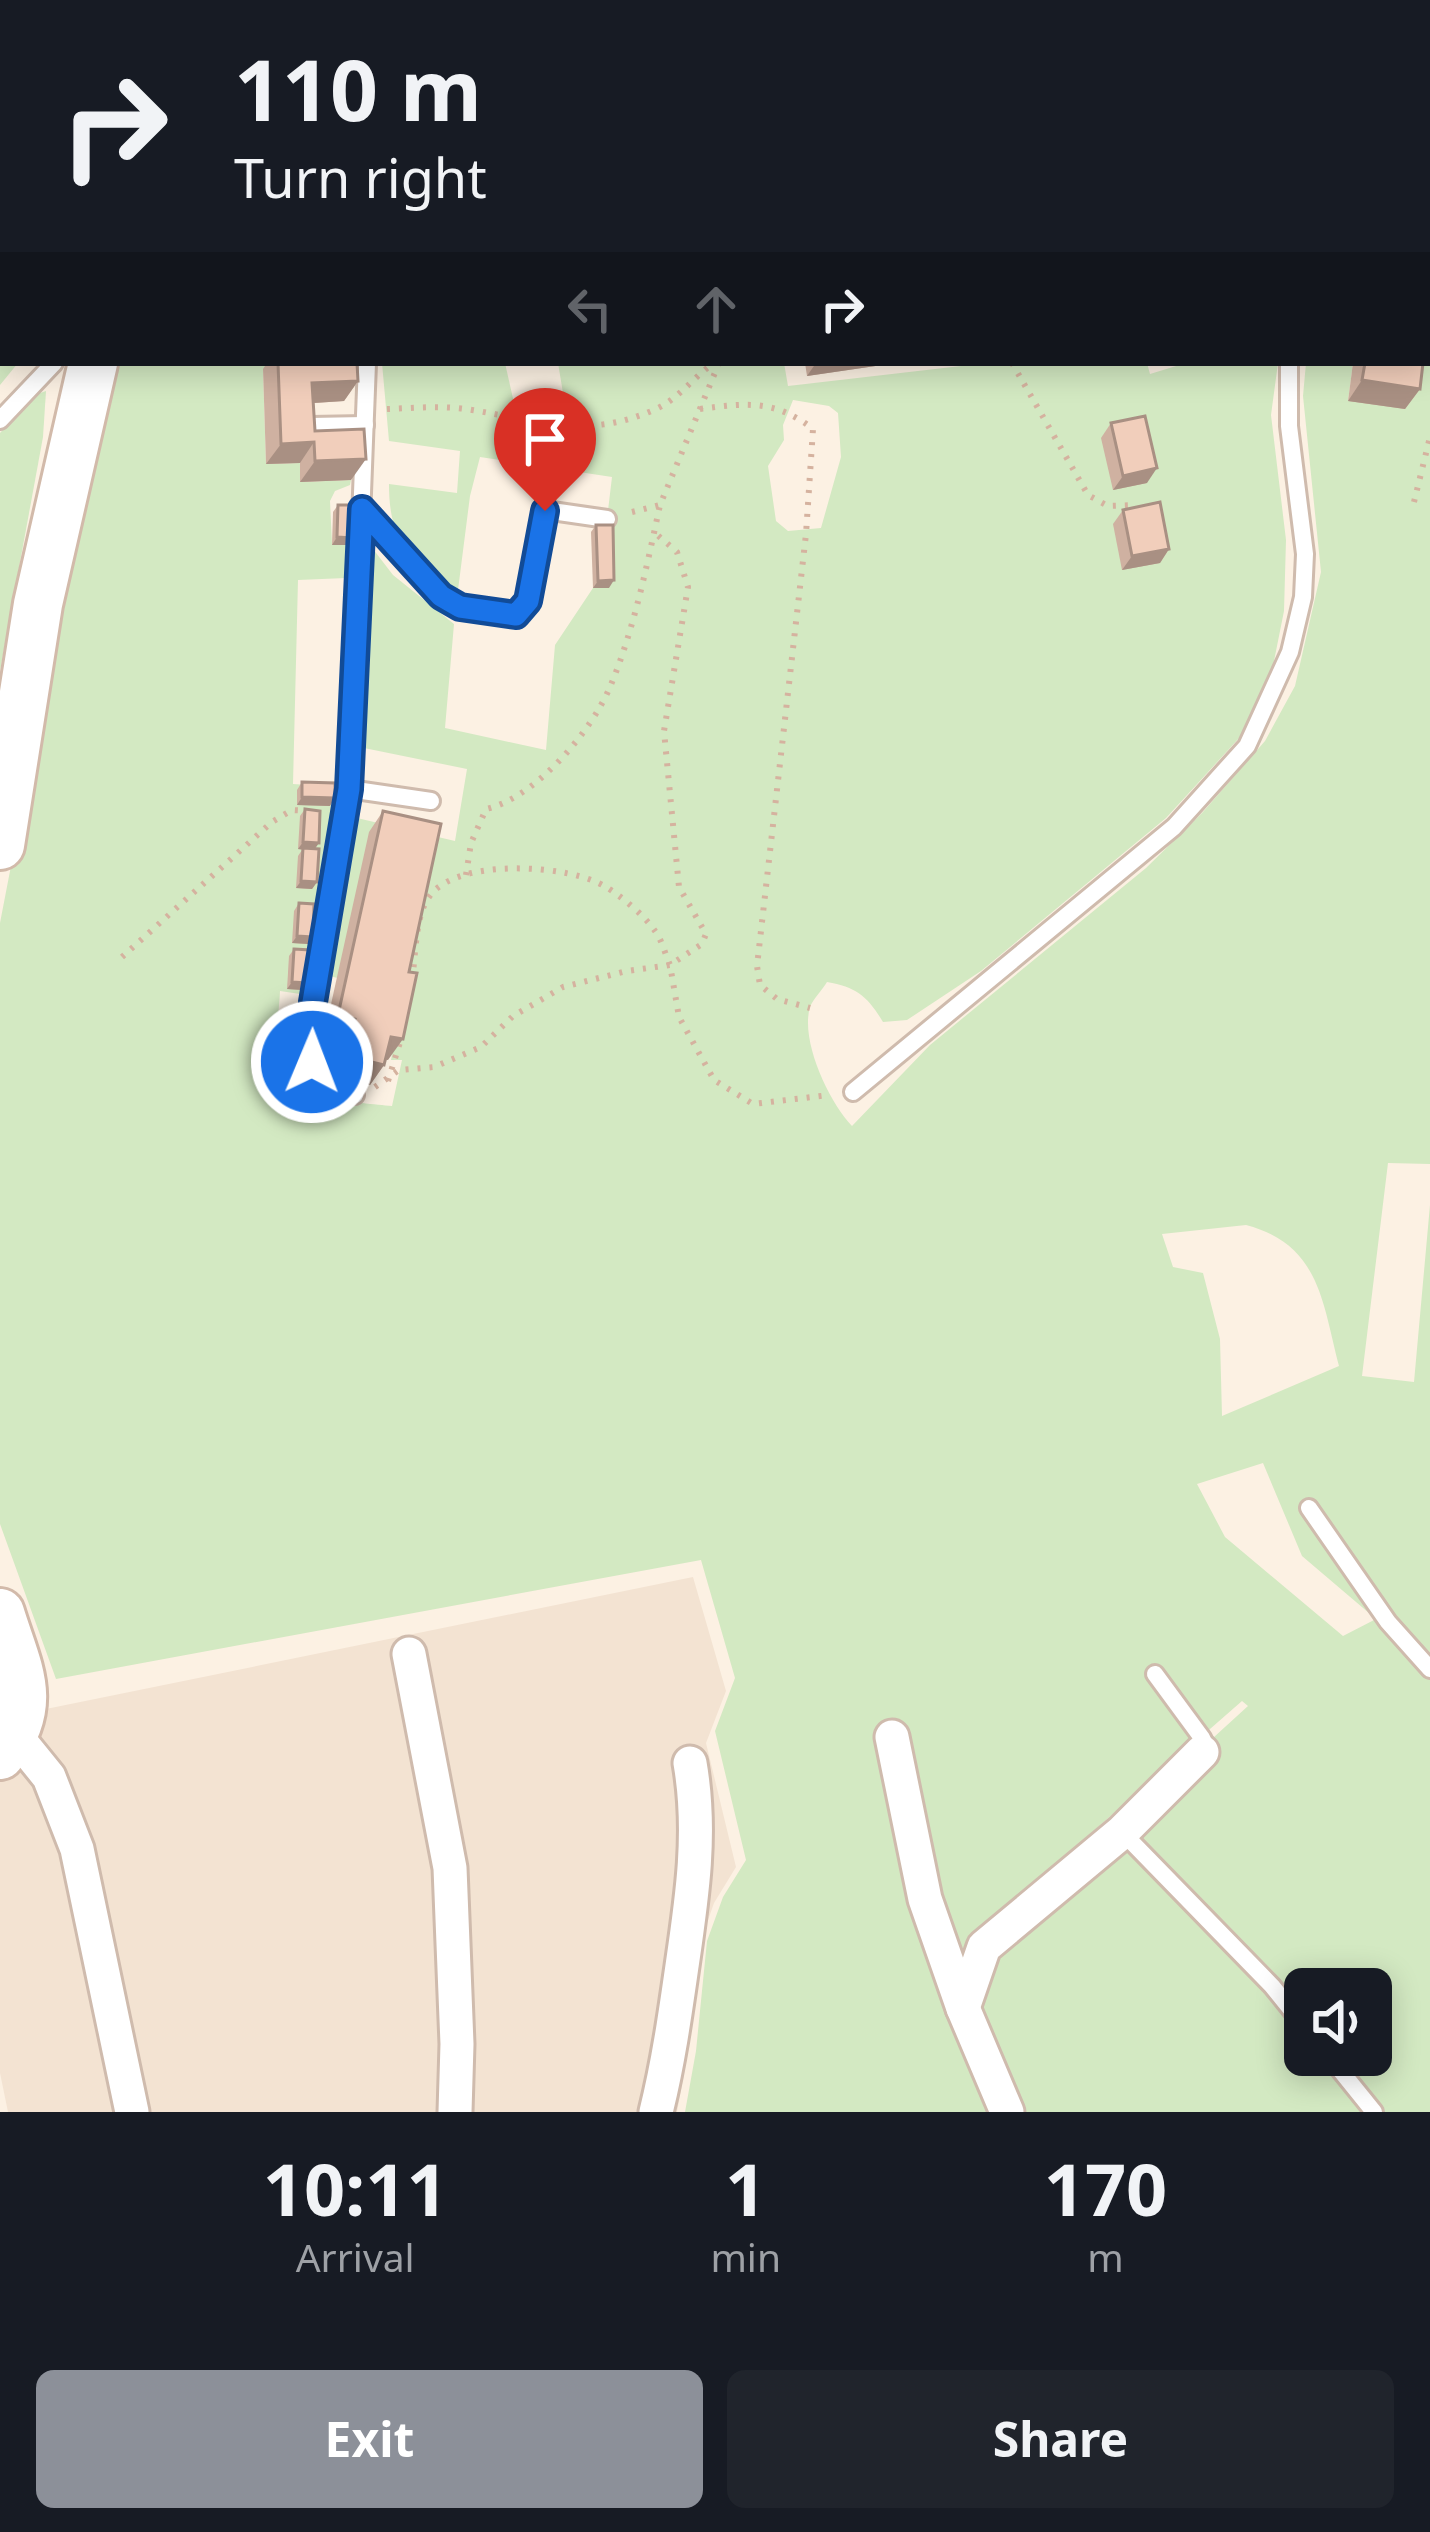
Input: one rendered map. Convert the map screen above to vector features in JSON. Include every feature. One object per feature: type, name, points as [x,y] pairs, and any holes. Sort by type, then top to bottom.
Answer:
[{"type":"street","points":[[0,845],[38,604],[92,366]]},
{"type":"street","points":[[0,1612],[25,1698],[7,1745],[49,1777],[77,1849],[132,2112]]},
{"type":"street","points":[[409,1654],[450,1868],[455,2112]]},
{"type":"street","points":[[892,1737],[925,1899],[963,2008],[1007,2112]]},
{"type":"street","points":[[963,2008],[985,1947],[1123,1832],[1202,1752]]},
{"type":"street","points":[[656,2112],[668,2064],[695,1874],[697,1802],[690,1763]]},
{"type":"lane","points":[[0,420],[51,366]]},
{"type":"lane","points":[[355,1094],[336,1091],[320,1077],[312,1062],[310,1039],[349,789],[367,366]]},
{"type":"lane","points":[[853,1092],[1174,827],[1247,746],[1290,652],[1303,597],[1305,554],[1288,426],[1289,366]]},
{"type":"lane","points":[[311,426],[365,419]]},
{"type":"lane","points":[[362,509],[441,596],[460,607],[516,615],[528,601],[548,490]]},
{"type":"lane","points":[[545,511],[607,519]]},
{"type":"lane","points":[[349,789],[431,801]]},
{"type":"lane","points":[[1309,1508],[1388,1622],[1430,1669]]},
{"type":"lane","points":[[1155,1674],[1202,1738],[1206,1746],[1202,1752]]},
{"type":"lane","points":[[1123,1832],[1284,2002]]},
{"type":"lane","points":[[1345,2076],[1375,2112]]},
{"type":"path","points":[[365,419],[436,407],[518,422],[593,427],[655,410],[713,366]]},
{"type":"path","points":[[466,875],[471,843],[486,809],[500,806],[541,778],[571,748],[609,689],[660,505],[715,366]]},
{"type":"path","points":[[1014,366],[1088,495],[1108,506],[1136,505]]},
{"type":"path","points":[[700,409],[750,403],[790,412],[813,429],[806,534],[757,966],[760,985],[777,999],[810,1008]]},
{"type":"path","points":[[1414,502],[1430,437]]},
{"type":"path","points":[[607,519],[660,505]]},
{"type":"path","points":[[355,1094],[388,1081],[400,1070],[434,1067],[481,1047],[513,1016],[562,987],[670,965],[702,944],[706,934],[680,887],[664,731],[688,586],[677,552],[654,532]]},
{"type":"path","points":[[122,957],[272,822],[292,810],[346,815]]},
{"type":"path","points":[[410,988],[425,902],[433,891],[466,875],[511,869],[565,871],[606,886],[655,931],[670,965],[679,1017],[714,1080],[753,1105],[853,1092]]},
{"type":"path","points":[[388,1081],[403,1030]]},
{"type":"shaded area","points":[[693,1577],[726,1691],[706,1743],[736,1867],[714,1903],[699,1946],[677,2112],[144,2112],[30,1747],[41,1710]]},
{"type":"shaded area","points":[[0,1755],[49,1777],[132,2112],[8,2112],[0,2073]]},
{"type":"green space","points":[[0,366],[16,366],[0,385]]},
{"type":"green space","points":[[111,366],[306,366],[263,369],[266,464],[300,463],[301,482],[351,480],[330,501],[332,544],[348,545],[346,578],[298,580],[293,784],[338,787],[307,995],[280,991],[277,1058],[282,1071],[307,1090],[392,1106],[402,1060],[391,1060],[402,995],[326,975],[357,818],[455,841],[467,769],[364,748],[373,549],[393,575],[454,624],[445,728],[546,750],[555,645],[593,588],[609,587],[607,519],[612,477],[480,457],[458,590],[405,548],[393,521],[389,484],[457,493],[460,451],[389,441],[382,366],[506,366],[514,403],[563,393],[558,366],[785,366],[788,386],[961,366],[1148,366],[1150,374],[1176,366],[1278,366],[1271,415],[1286,540],[1284,611],[1272,671],[1241,736],[1166,818],[981,971],[907,1020],[883,1022],[861,995],[827,982],[810,1007],[809,1037],[826,1087],[852,1126],[930,1045],[1146,868],[1265,741],[1295,686],[1321,572],[1303,396],[1306,366],[1353,366],[1348,401],[1407,366],[1430,366],[1430,1164],[1388,1163],[1362,1376],[1414,1382],[1430,1205],[1430,2112],[685,2112],[707,1941],[723,1897],[746,1860],[715,1731],[735,1678],[701,1560],[56,1679],[0,1524],[0,923]],"holes":[[[793,400],[829,406],[838,413],[841,457],[821,528],[788,531],[776,521],[768,466],[784,440],[783,425]],[[1246,1225],[1289,1246],[1314,1279],[1339,1366],[1222,1416],[1220,1339],[1203,1273],[1173,1267],[1162,1234]],[[1263,1463],[1302,1556],[1376,1619],[1343,1636],[1225,1537],[1197,1484]],[[1242,1701],[1248,1706],[984,1947],[978,1932]]]},
{"type":"green space","points":[[46,391],[43,437],[0,671],[0,433],[34,395]]},
{"type":"building","points":[[278,366],[357,366],[358,381],[312,383],[315,431],[364,429],[366,459],[315,461],[314,442],[281,444]]},
{"type":"building","points":[[1364,366],[1423,366],[1420,389],[1362,380]]},
{"type":"building","points":[[1145,416],[1157,468],[1123,476],[1111,423]]},
{"type":"building","points":[[1160,502],[1169,549],[1132,556],[1123,510]]},
{"type":"building","points":[[338,505],[353,505],[353,538],[337,537]]},
{"type":"building","points":[[596,525],[613,525],[614,580],[598,581]]},
{"type":"building","points":[[302,782],[335,783],[335,798],[302,797]]},
{"type":"building","points":[[305,809],[320,811],[319,843],[303,842]]},
{"type":"building","points":[[383,811],[441,824],[409,972],[417,973],[403,1039],[391,1037],[384,1065],[347,1056],[355,1019],[338,1015]]},
{"type":"building","points":[[303,848],[319,849],[317,882],[301,881]]},
{"type":"building","points":[[299,903],[314,904],[313,937],[297,936]]},
{"type":"building","points":[[294,949],[310,950],[308,983],[292,982]]},
{"type":"route","points":[[312,1062],[313,1002],[349,789],[362,509],[441,596],[460,607],[516,615],[528,601],[545,511]]}]
